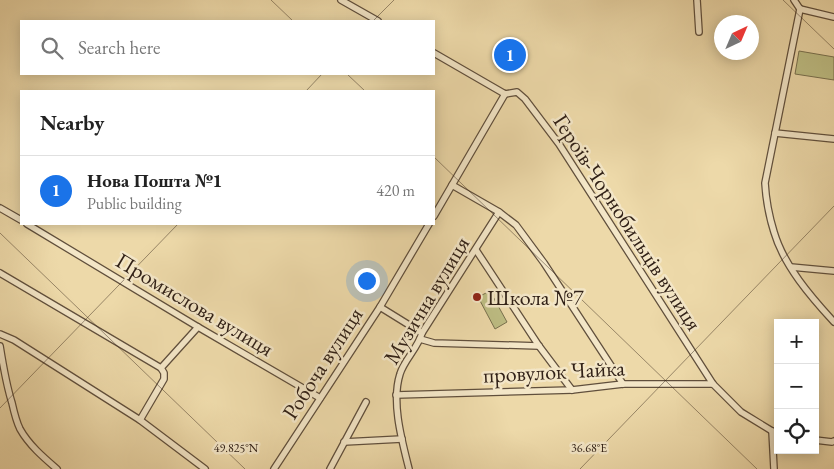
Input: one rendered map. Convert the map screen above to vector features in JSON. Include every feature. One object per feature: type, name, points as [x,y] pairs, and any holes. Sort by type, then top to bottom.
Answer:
[{"type":"street","points":[[341,0],[376,20]]},
{"type":"street","points":[[697,0],[700,32]]},
{"type":"street","points":[[794,0],[800,9],[834,17]]},
{"type":"street","points":[[800,9],[765,183],[766,200],[774,234],[791,267],[806,290],[834,322]]},
{"type":"street","name":"Героїв-Чорнобильців вулиця","points":[[435,54],[505,94],[517,92],[525,99],[560,144],[713,384],[741,412],[774,431]]},
{"type":"street","points":[[435,214],[505,94]]},
{"type":"street","points":[[774,133],[834,139]]},
{"type":"street","points":[[452,185],[499,212],[516,225],[544,263],[623,384]]},
{"type":"street","points":[[0,208],[20,219]]},
{"type":"street","name":"Музична вулиця","points":[[409,469],[402,440],[396,395],[400,372],[499,212]]},
{"type":"street","name":"Промислова вулиця","points":[[29,225],[320,398]]},
{"type":"street","name":"Робоча вулиця","points":[[274,469],[380,307],[428,225]]},
{"type":"street","points":[[476,250],[539,346],[572,390]]},
{"type":"street","points":[[791,267],[834,271]]},
{"type":"street","points":[[0,274],[161,368],[164,379],[140,420]]},
{"type":"street","points":[[380,307],[434,343],[539,346]]},
{"type":"street","points":[[161,368],[198,327]]},
{"type":"street","points":[[0,334],[14,340],[140,420],[205,469]]},
{"type":"street","points":[[0,346],[6,384],[20,429],[42,457],[57,469]]},
{"type":"street","points":[[0,389],[6,384]]},
{"type":"street","name":"провулок Чайка","points":[[396,395],[572,390],[623,384],[713,384]]},
{"type":"street","points":[[330,469],[366,402]]},
{"type":"street","points":[[344,442],[402,440]]},
{"type":"street","points":[[819,440],[834,441]]},
{"type":"street","points":[[774,454],[774,469]]},
{"type":"green space","points":[[799,51],[834,57],[834,80],[795,74]]},
{"type":"green space","points":[[490,291],[507,322],[495,329],[478,297]]},
{"type":"place","name":"Нова Пошта №1","points":[[510,55]]},
{"type":"place","name":"Школа №7","points":[[477,297]]}]
